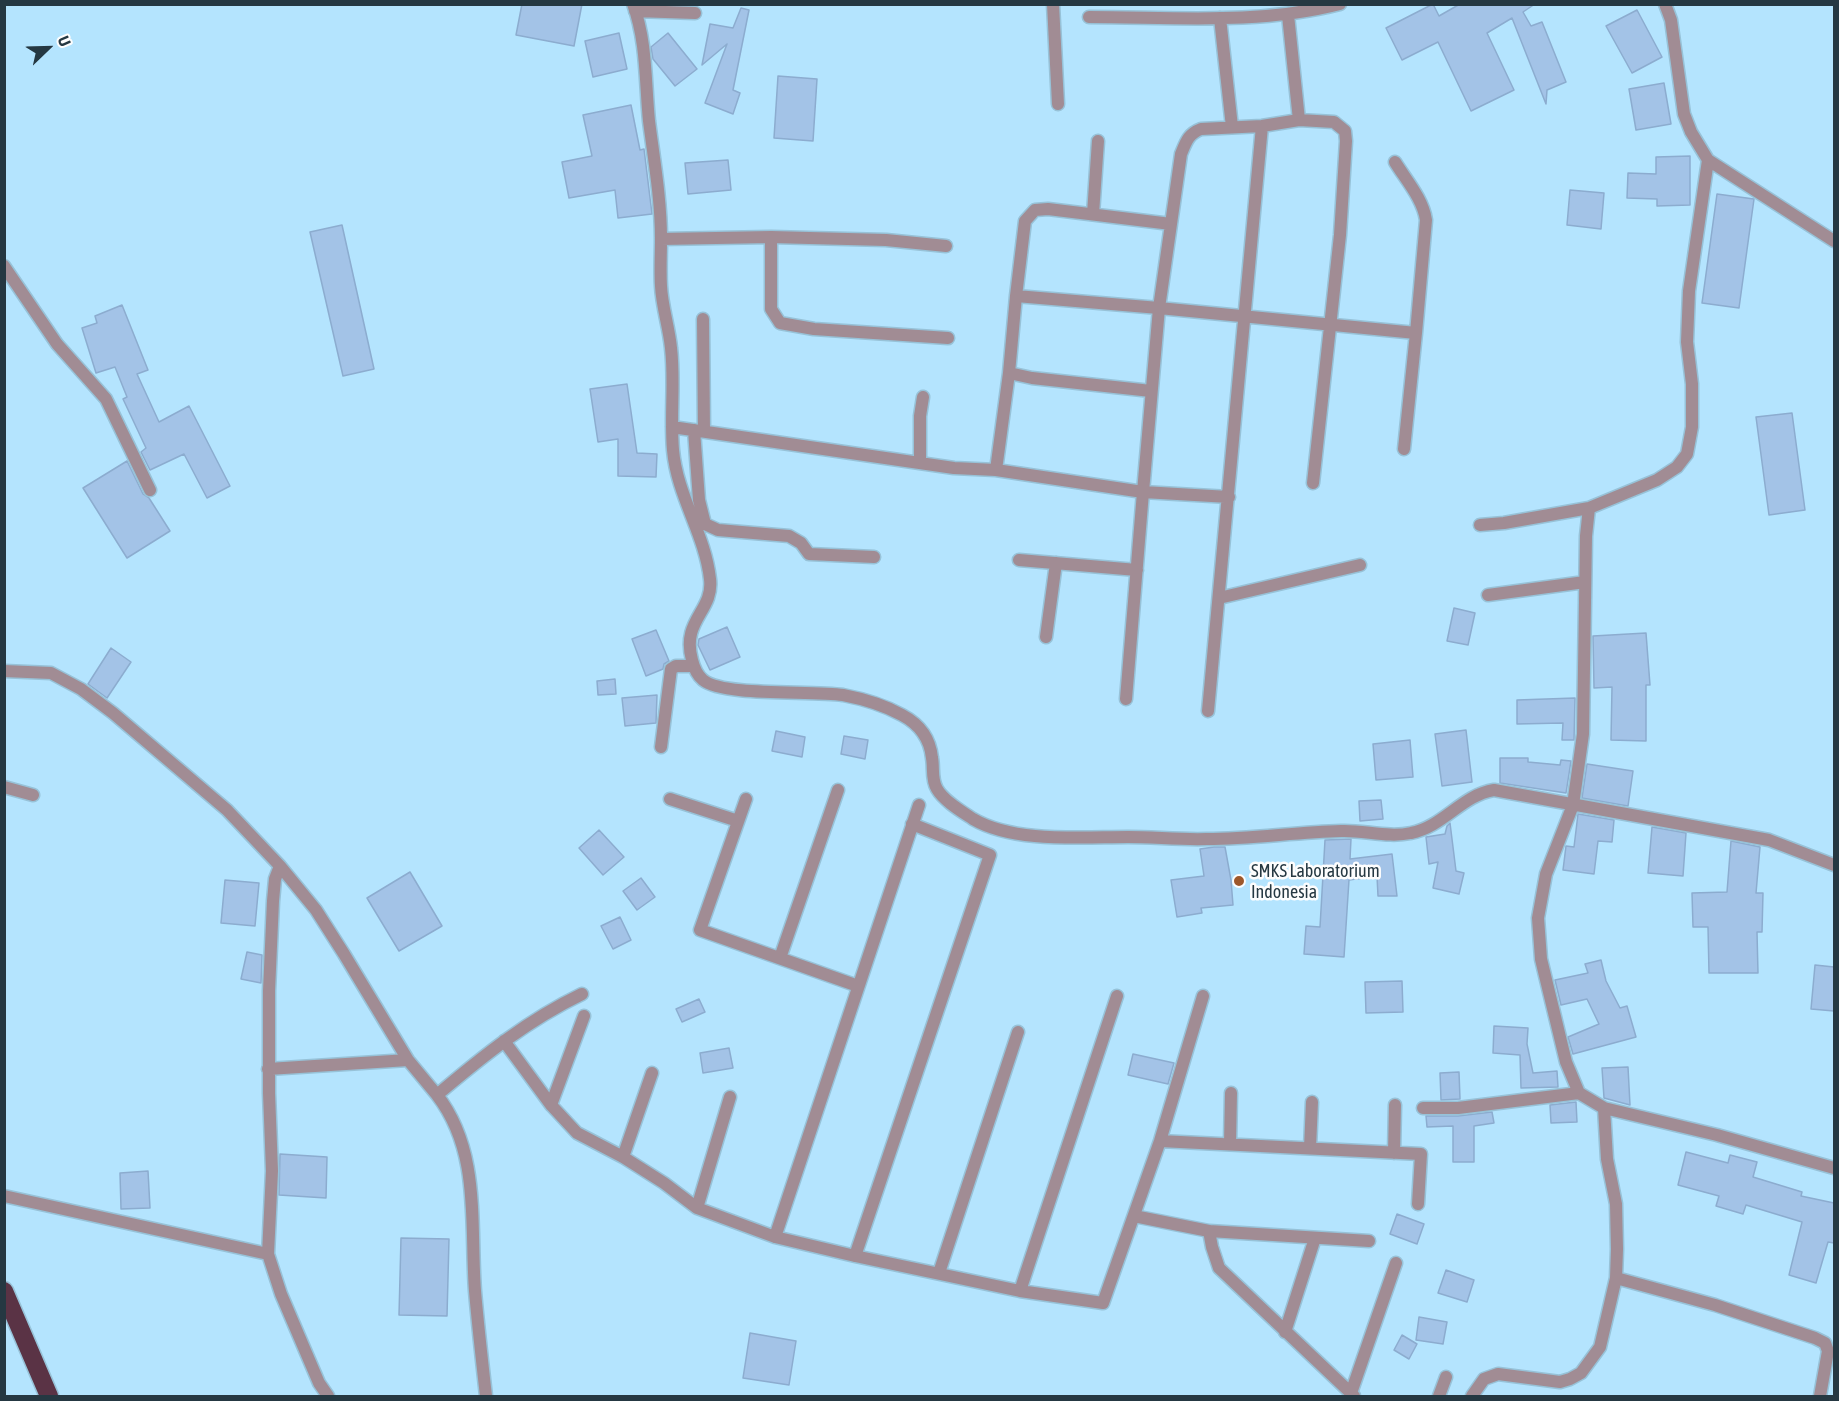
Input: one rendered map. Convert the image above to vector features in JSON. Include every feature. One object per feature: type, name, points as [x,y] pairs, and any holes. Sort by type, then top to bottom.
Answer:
[{"type":"highway","points":[[4,1291],[50,1396]]},
{"type":"street","points":[[1053,4],[1058,104]]},
{"type":"street","points":[[1089,17],[1220,18],[1288,15],[1340,4]]},
{"type":"street","points":[[1665,4],[1671,20],[1684,114],[1691,132],[1708,160],[1834,241]]},
{"type":"street","points":[[695,13],[634,8],[645,57],[648,110],[658,184],[661,289],[671,345],[672,427],[677,478],[703,550],[710,580],[711,590],[708,599],[689,636],[693,666],[707,684],[735,690],[841,694],[886,706],[921,728],[932,758],[933,779],[937,789],[946,799],[977,821],[997,829],[1069,837],[1204,840],[1344,830],[1392,835],[1412,833],[1427,828],[1475,795],[1488,791],[1769,840],[1834,866]]},
{"type":"street","points":[[1288,15],[1299,120]]},
{"type":"street","points":[[1220,18],[1232,127]]},
{"type":"street","points":[[1126,699],[1159,308],[1181,154],[1192,132],[1201,129],[1262,126],[1299,120],[1334,122],[1345,131],[1346,156],[1313,483]]},
{"type":"street","points":[[1208,711],[1262,126]]},
{"type":"street","points":[[1092,214],[1098,141]]},
{"type":"street","points":[[1480,525],[1589,508],[1657,480],[1677,467],[1687,454],[1692,417],[1692,384],[1687,342],[1688,300],[1708,160]]},
{"type":"street","points":[[1395,162],[1425,211],[1426,220],[1404,449]]},
{"type":"street","points":[[996,470],[1025,221],[1035,210],[1092,214],[1171,224]]},
{"type":"street","points":[[661,239],[771,237],[886,240],[946,246]]},
{"type":"street","points":[[771,237],[771,309],[780,323],[814,329],[948,338]]},
{"type":"street","points":[[4,266],[57,344],[106,399],[150,490]]},
{"type":"street","points":[[1016,296],[1416,333]]},
{"type":"street","points":[[703,318],[699,500],[705,524],[718,530],[789,536],[801,543],[809,554],[874,558]]},
{"type":"street","points":[[1009,373],[1032,378],[1151,391]]},
{"type":"street","points":[[920,463],[920,416],[923,397]]},
{"type":"street","points":[[672,427],[954,468],[996,470],[1143,492],[1229,497]]},
{"type":"street","points":[[1589,508],[1584,582],[1584,724],[1573,805],[1546,874],[1538,918],[1541,958],[1566,1062],[1580,1093],[1604,1108],[1834,1168]]},
{"type":"street","points":[[1019,560],[1137,570]]},
{"type":"street","points":[[1046,637],[1056,563]]},
{"type":"street","points":[[1219,598],[1360,565]]},
{"type":"street","points":[[1488,595],[1584,582]]},
{"type":"street","points":[[661,747],[671,669],[676,666],[693,666]]},
{"type":"street","points":[[4,671],[51,673],[81,689],[113,713],[227,810],[280,866],[321,918],[408,1060],[437,1095],[454,1121],[465,1158],[474,1211],[475,1289],[486,1396]]},
{"type":"street","points":[[4,787],[33,795]]},
{"type":"street","points":[[780,958],[838,790]]},
{"type":"street","points":[[670,799],[738,821]]},
{"type":"street","points":[[746,799],[700,930],[858,986]]},
{"type":"street","points":[[775,1237],[919,805]]},
{"type":"street","points":[[855,1256],[990,855],[912,824]]},
{"type":"street","points":[[280,866],[275,879],[273,901],[268,1069],[272,1171],[268,1254],[285,1304],[319,1383],[328,1396]]},
{"type":"street","points":[[437,1095],[489,1051],[540,1016],[582,994]]},
{"type":"street","points":[[1020,1291],[1117,996]]},
{"type":"street","points":[[504,1041],[551,1105],[577,1133],[623,1157],[664,1183],[697,1208],[775,1237],[855,1256],[1020,1291],[1103,1303],[1160,1141],[1203,996]]},
{"type":"street","points":[[551,1105],[584,1016]]},
{"type":"street","points":[[939,1274],[1018,1032]]},
{"type":"street","points":[[268,1069],[408,1060]]},
{"type":"street","points":[[623,1157],[652,1073]]},
{"type":"street","points":[[1230,1144],[1231,1093]]},
{"type":"street","points":[[1423,1108],[1458,1108],[1580,1093]]},
{"type":"street","points":[[697,1208],[730,1097]]},
{"type":"street","points":[[1310,1148],[1312,1102]]},
{"type":"street","points":[[1394,1152],[1395,1105]]},
{"type":"street","points":[[1472,1396],[1484,1379],[1498,1374],[1560,1382],[1581,1373],[1600,1347],[1616,1278],[1616,1204],[1607,1159],[1604,1108]]},
{"type":"street","points":[[1160,1141],[1421,1154],[1418,1204]]},
{"type":"street","points":[[4,1196],[268,1254]]},
{"type":"street","points":[[1134,1216],[1209,1231],[1370,1241]]},
{"type":"street","points":[[1209,1231],[1212,1248],[1220,1268],[1352,1395],[1396,1263]]},
{"type":"street","points":[[1285,1332],[1316,1238]]},
{"type":"street","points":[[1616,1278],[1715,1305],[1825,1343],[1828,1351],[1820,1396]]},
{"type":"street","points":[[1438,1396],[1446,1377]]},
{"type":"building","points":[[522,4],[582,4],[574,46],[516,35]]},
{"type":"building","points":[[1433,4],[1439,16],[1460,4],[1535,4],[1523,12],[1531,26],[1542,22],[1566,82],[1547,90],[1546,104],[1512,18],[1487,33],[1514,90],[1471,111],[1438,42],[1402,60],[1386,28]]},
{"type":"building","points":[[741,8],[749,10],[733,90],[740,93],[733,114],[705,103],[727,44],[702,65],[710,24],[733,28]]},
{"type":"building","points":[[1637,10],[1662,57],[1632,73],[1606,26]]},
{"type":"building","points":[[619,33],[627,69],[593,77],[585,41]]},
{"type":"building","points":[[668,33],[697,69],[675,86],[653,59],[651,47]]},
{"type":"building","points":[[778,76],[817,79],[813,141],[774,138]]},
{"type":"building","points":[[1664,83],[1671,124],[1636,130],[1629,89]]},
{"type":"building","points":[[631,105],[640,150],[644,149],[652,214],[618,218],[615,190],[569,198],[562,162],[592,156],[583,115]]},
{"type":"building","points":[[1690,156],[1690,205],[1657,206],[1657,199],[1627,198],[1628,173],[1656,174],[1656,157]]},
{"type":"building","points":[[728,160],[731,190],[688,194],[685,163]]},
{"type":"building","points":[[1570,190],[1604,193],[1601,229],[1567,225]]},
{"type":"building","points":[[1717,194],[1754,199],[1739,308],[1702,303]]},
{"type":"building","points":[[342,225],[374,369],[343,376],[310,232]]},
{"type":"building","points":[[122,305],[148,370],[137,374],[159,422],[189,406],[230,486],[207,498],[184,454],[150,470],[141,452],[146,448],[123,399],[127,397],[115,367],[96,373],[82,328],[97,323],[95,316]]},
{"type":"building","points":[[627,384],[637,453],[657,454],[656,477],[618,476],[618,439],[598,442],[590,389]]},
{"type":"building","points":[[1792,413],[1805,510],[1769,515],[1756,417]]},
{"type":"building","points":[[127,461],[143,494],[149,498],[170,531],[127,558],[83,488]]},
{"type":"building","points":[[1454,608],[1475,613],[1468,645],[1447,641]]},
{"type":"building","points":[[727,627],[740,657],[710,670],[698,645],[699,639]]},
{"type":"building","points":[[656,630],[669,661],[664,664],[663,669],[646,676],[632,639]]},
{"type":"building","points":[[1646,633],[1650,685],[1646,685],[1646,741],[1611,740],[1612,687],[1594,688],[1593,636]]},
{"type":"building","points":[[111,648],[131,662],[107,698],[88,684]]},
{"type":"building","points":[[615,679],[616,694],[598,695],[597,681]]},
{"type":"building","points":[[657,695],[656,723],[625,726],[622,698]]},
{"type":"building","points":[[1575,698],[1574,740],[1562,740],[1563,723],[1517,724],[1517,700]]},
{"type":"building","points":[[1466,730],[1472,782],[1442,786],[1435,734]]},
{"type":"building","points":[[776,731],[805,737],[802,757],[772,751]]},
{"type":"building","points":[[844,736],[868,740],[865,759],[841,754]]},
{"type":"building","points":[[1410,740],[1413,777],[1376,780],[1373,744]]},
{"type":"building","points":[[1500,758],[1528,758],[1528,762],[1560,765],[1561,760],[1571,761],[1566,793],[1500,783]]},
{"type":"building","points":[[1587,764],[1633,771],[1628,806],[1582,798]]},
{"type":"building","points":[[1381,800],[1383,819],[1360,821],[1359,801]]},
{"type":"building","points":[[1578,814],[1614,820],[1612,842],[1598,841],[1594,874],[1563,870],[1566,846],[1574,847]]},
{"type":"building","points":[[1450,823],[1456,871],[1464,873],[1459,894],[1433,888],[1438,862],[1429,864],[1426,837],[1445,834]]},
{"type":"building","points":[[1652,827],[1686,833],[1683,876],[1648,873]]},
{"type":"building","points":[[599,830],[624,857],[603,875],[579,848]]},
{"type":"building","points":[[1351,839],[1350,859],[1392,854],[1397,896],[1378,896],[1377,876],[1349,880],[1344,957],[1304,954],[1306,926],[1320,927],[1325,840]]},
{"type":"building","points":[[1731,841],[1760,847],[1756,893],[1763,893],[1762,932],[1757,932],[1758,973],[1709,973],[1708,927],[1693,927],[1692,893],[1727,892]]},
{"type":"building","points":[[1225,847],[1233,905],[1201,908],[1202,913],[1177,917],[1171,880],[1204,876],[1200,849]]},
{"type":"building","points":[[410,872],[442,926],[399,951],[367,898]]},
{"type":"building","points":[[641,878],[655,897],[637,910],[623,891]]},
{"type":"building","points":[[225,880],[259,883],[255,926],[221,923]]},
{"type":"building","points":[[620,917],[631,940],[613,949],[601,926]]},
{"type":"building","points":[[247,952],[262,955],[261,983],[241,979]]},
{"type":"building","points":[[1601,960],[1606,981],[1620,1008],[1627,1006],[1636,1037],[1573,1054],[1568,1037],[1599,1024],[1587,999],[1561,1005],[1555,980],[1588,973],[1585,964]]},
{"type":"building","points":[[1815,965],[1834,967],[1834,1011],[1811,1009]]},
{"type":"building","points":[[1402,981],[1403,1012],[1366,1013],[1365,982]]},
{"type":"building","points":[[699,999],[705,1012],[682,1022],[676,1009]]},
{"type":"building","points":[[1494,1026],[1528,1028],[1527,1044],[1533,1073],[1557,1071],[1558,1087],[1521,1088],[1520,1055],[1493,1053]]},
{"type":"building","points":[[729,1048],[733,1068],[703,1073],[700,1053]]},
{"type":"building","points":[[1133,1054],[1174,1063],[1168,1084],[1128,1075]]},
{"type":"building","points":[[1628,1067],[1630,1105],[1604,1098],[1602,1068]]},
{"type":"building","points":[[1459,1072],[1460,1099],[1441,1100],[1440,1073]]},
{"type":"building","points":[[1576,1102],[1577,1122],[1551,1123],[1550,1105]]},
{"type":"building","points":[[1492,1112],[1494,1123],[1474,1126],[1474,1162],[1453,1162],[1453,1126],[1427,1127],[1426,1116],[1458,1116]]},
{"type":"building","points":[[1686,1152],[1728,1163],[1730,1155],[1757,1162],[1753,1177],[1802,1192],[1801,1196],[1834,1203],[1834,1243],[1828,1242],[1816,1283],[1789,1275],[1802,1222],[1746,1205],[1743,1214],[1716,1206],[1719,1196],[1678,1185]]},
{"type":"building","points":[[280,1154],[327,1157],[326,1198],[279,1195]]},
{"type":"building","points":[[148,1171],[150,1208],[121,1209],[120,1173]]},
{"type":"building","points":[[1397,1214],[1424,1224],[1417,1244],[1390,1234]]},
{"type":"building","points":[[401,1238],[449,1239],[447,1316],[399,1315]]},
{"type":"building","points":[[1446,1270],[1474,1280],[1467,1302],[1438,1293]]},
{"type":"building","points":[[1419,1317],[1447,1322],[1443,1344],[1416,1340]]},
{"type":"building","points":[[750,1333],[796,1341],[789,1385],[743,1378]]},
{"type":"building","points":[[1402,1335],[1417,1344],[1409,1359],[1394,1350]]},
{"type":"place","name":"SMKS Laboratorium Indonesia","points":[[1239,881]]}]
